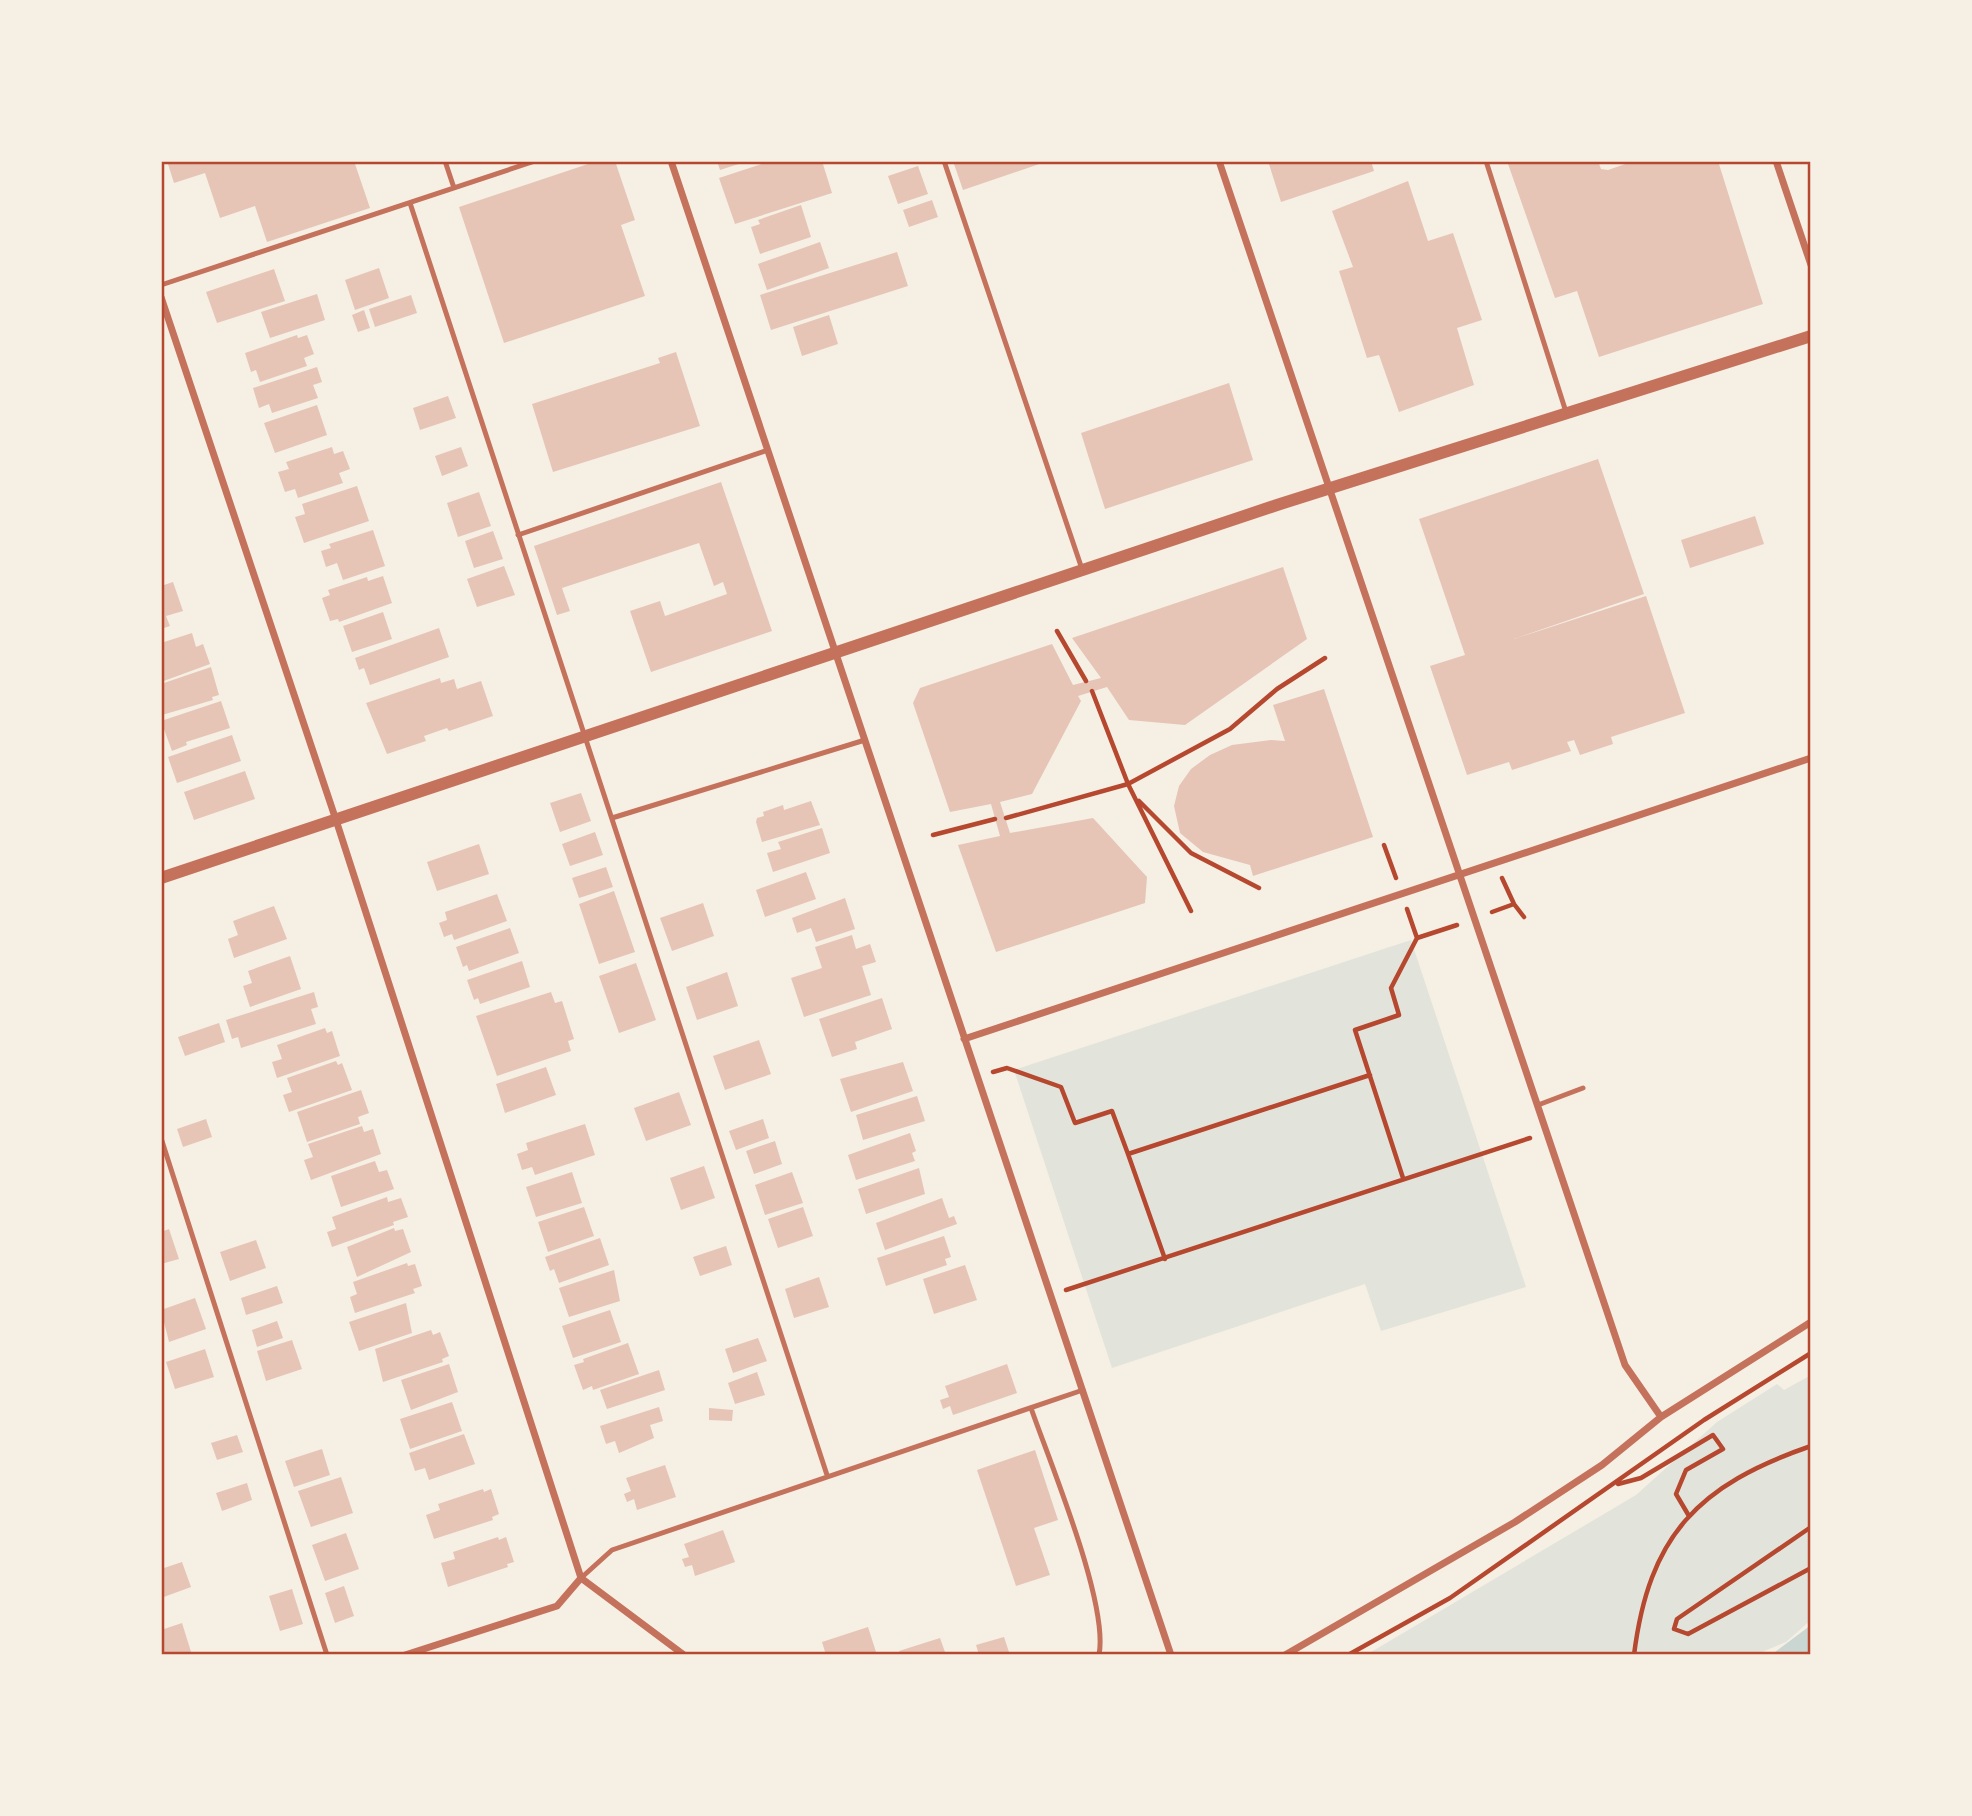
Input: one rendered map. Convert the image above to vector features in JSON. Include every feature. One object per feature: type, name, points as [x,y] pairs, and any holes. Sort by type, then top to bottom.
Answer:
[{"type":"street","points":[[671,161],[1171,1655]]},
{"type":"street","points":[[1219,161],[1625,1365],[1661,1417]]},
{"type":"street","points":[[1776,161],[1811,265]]},
{"type":"street","points":[[161,298],[336,820],[581,1578],[684,1655]]},
{"type":"street","points":[[161,878],[1082,570],[1811,335]]},
{"type":"street","points":[[964,1039],[1811,758]]},
{"type":"street","points":[[1285,1655],[1516,1522],[1602,1465],[1661,1417],[1811,1322]]},
{"type":"street","points":[[405,1655],[557,1606],[581,1578]]},
{"type":"lane","points":[[445,161],[454,188]]},
{"type":"lane","points":[[161,285],[535,161]]},
{"type":"lane","points":[[944,161],[1082,570]]},
{"type":"lane","points":[[1486,161],[1567,415]]},
{"type":"lane","points":[[410,203],[827,1475]]},
{"type":"lane","points":[[518,535],[768,450]]},
{"type":"lane","points":[[612,818],[864,740]]},
{"type":"lane","points":[[1538,1105],[1583,1088]]},
{"type":"lane","points":[[161,1138],[327,1655]]},
{"type":"lane","points":[[581,1578],[612,1550],[827,1475],[1083,1391]]},
{"type":"lane","points":[[1031,1408],[1084,1562],[1102,1639],[1099,1655]]},
{"type":"path","points":[[1056,631],[1086,681]]},
{"type":"path","points":[[1006,818],[1128,784],[1230,729],[1277,689],[1325,658]]},
{"type":"path","points":[[1092,691],[1128,784],[1191,911]]},
{"type":"path","points":[[1135,797],[1191,853],[1259,888]]},
{"type":"path","points":[[933,835],[995,819]]},
{"type":"path","points":[[1496,863],[1514,904],[1524,917]]},
{"type":"path","points":[[1403,1178],[1355,1030],[1399,1015],[1391,988],[1417,938],[1514,904]]},
{"type":"path","points":[[978,1077],[1007,1068],[1061,1087],[1075,1123],[1112,1111],[1165,1260]]},
{"type":"path","points":[[1128,1154],[1370,1074]]},
{"type":"path","points":[[1080,1285],[1165,1260],[1403,1178],[1548,1132]]},
{"type":"path","points":[[1348,1655],[1450,1598],[1616,1485],[1704,1420],[1811,1353]]},
{"type":"path","points":[[1616,1485],[1641,1478],[1713,1435],[1723,1449],[1686,1470],[1676,1494],[1689,1516]]},
{"type":"path","points":[[1633,1655],[1638,1617],[1658,1558],[1671,1535],[1689,1516],[1742,1474],[1811,1446]]},
{"type":"path","points":[[1811,1527],[1677,1619],[1674,1629],[1688,1634],[1811,1568]]},
{"type":"shaded area","points":[[1411,940],[1526,1287],[1381,1331],[1365,1284],[1112,1368],[1014,1070]]},
{"type":"shaded area","points":[[1811,1375],[1811,1620],[1786,1642],[1755,1655],[1366,1655],[1636,1495],[1717,1422],[1777,1384],[1784,1390]]},
{"type":"shaded area","points":[[1811,1625],[1811,1655],[1771,1655]]},
{"type":"building","points":[[167,161],[354,161],[370,208],[267,242],[255,206],[220,218],[205,173],[174,183]]},
{"type":"building","points":[[597,161],[615,161],[635,220],[621,225],[645,296],[504,343],[459,207]]},
{"type":"building","points":[[717,161],[745,161],[745,162],[720,170]]},
{"type":"building","points":[[771,161],[822,161],[832,193],[735,224],[719,178]]},
{"type":"building","points":[[953,161],[1048,161],[963,190]]},
{"type":"building","points":[[1268,161],[1371,161],[1374,171],[1281,202]]},
{"type":"building","points":[[1507,161],[1598,161],[1601,169],[1608,170],[1634,161],[1718,161],[1763,304],[1599,357],[1577,291],[1555,298]]},
{"type":"building","points":[[918,166],[928,194],[898,204],[888,176]]},
{"type":"building","points":[[1408,181],[1428,241],[1453,233],[1482,320],[1457,328],[1474,385],[1399,412],[1379,355],[1367,358],[1339,271],[1353,267],[1332,211]]},
{"type":"building","points":[[932,200],[938,217],[909,227],[903,210]]},
{"type":"building","points":[[801,205],[811,237],[760,254],[751,227],[760,224],[758,220]]},
{"type":"building","points":[[820,242],[829,268],[767,290],[758,264]]},
{"type":"building","points":[[897,252],[908,286],[771,330],[760,295]]},
{"type":"building","points":[[379,268],[389,298],[355,310],[345,280]]},
{"type":"building","points":[[274,269],[285,301],[217,323],[206,292]]},
{"type":"building","points":[[317,294],[325,320],[270,338],[261,312]]},
{"type":"building","points":[[411,295],[417,313],[375,327],[369,309]]},
{"type":"building","points":[[364,310],[370,328],[358,332],[352,315]]},
{"type":"building","points":[[829,315],[838,344],[802,356],[793,327]]},
{"type":"building","points":[[297,335],[298,338],[307,335],[314,354],[304,358],[307,366],[260,382],[256,370],[251,372],[245,353]]},
{"type":"building","points":[[676,352],[700,426],[553,472],[532,404],[660,363],[658,358]]},
{"type":"building","points":[[317,367],[322,382],[313,385],[318,398],[272,413],[269,404],[259,408],[253,388]]},
{"type":"building","points":[[1229,383],[1253,460],[1105,509],[1081,433]]},
{"type":"building","points":[[448,396],[456,418],[420,430],[413,408]]},
{"type":"building","points":[[317,405],[327,435],[275,453],[264,423]]},
{"type":"building","points":[[332,447],[334,454],[343,451],[350,469],[339,473],[343,483],[298,498],[295,489],[285,492],[278,472],[289,469],[286,462]]},
{"type":"building","points":[[461,447],[468,466],[442,476],[435,456]]},
{"type":"building","points":[[1598,459],[1644,594],[1514,639],[1646,596],[1685,713],[1611,737],[1613,744],[1580,755],[1574,740],[1567,742],[1571,751],[1512,770],[1509,762],[1467,775],[1430,666],[1465,655],[1419,519]]},
{"type":"building","points":[[721,482],[772,631],[651,672],[630,611],[660,601],[665,616],[727,594],[723,582],[714,586],[699,543],[562,588],[570,611],[557,615],[534,546]]},
{"type":"building","points":[[357,486],[369,521],[304,543],[295,517],[305,514],[302,504]]},
{"type":"building","points":[[479,492],[491,526],[458,537],[447,503]]},
{"type":"building","points":[[1755,516],[1764,544],[1690,568],[1681,540]]},
{"type":"building","points":[[373,530],[385,566],[343,580],[337,563],[326,567],[321,551],[331,548],[329,544]]},
{"type":"building","points":[[493,531],[503,559],[474,568],[465,541]]},
{"type":"building","points":[[504,566],[515,595],[477,607],[467,579]]},
{"type":"building","points":[[1283,567],[1307,639],[1185,725],[1129,720],[1107,687],[1078,696],[1081,701],[1032,794],[1000,802],[1010,833],[1093,818],[1147,877],[1145,903],[996,952],[958,845],[1000,836],[991,804],[950,812],[913,703],[920,688],[1052,644],[1073,685],[1101,678],[1072,638]]},
{"type":"building","points":[[383,576],[392,603],[339,622],[338,619],[330,621],[322,598],[330,595],[328,590],[367,577],[368,581]]},
{"type":"building","points":[[173,582],[183,611],[166,616],[170,626],[161,629],[161,586]]},
{"type":"building","points":[[383,612],[392,639],[352,652],[343,626]]},
{"type":"building","points":[[439,628],[449,657],[370,685],[364,668],[359,670],[355,658]]},
{"type":"building","points":[[192,633],[196,647],[203,644],[210,664],[161,682],[161,643]]},
{"type":"building","points":[[211,667],[219,695],[212,697],[213,700],[162,715],[161,684]]},
{"type":"building","points":[[440,678],[441,683],[454,679],[457,689],[481,681],[493,716],[449,731],[447,728],[424,736],[426,741],[387,754],[366,703]]},
{"type":"building","points":[[1324,689],[1373,837],[1253,876],[1250,865],[1203,852],[1180,833],[1174,806],[1179,786],[1191,769],[1210,755],[1232,745],[1285,741],[1273,705]]},
{"type":"building","points":[[221,701],[230,728],[186,742],[187,745],[172,751],[161,721]]},
{"type":"building","points":[[232,735],[241,761],[177,783],[168,757]]},
{"type":"building","points":[[245,771],[255,799],[194,820],[184,792]]},
{"type":"building","points":[[581,793],[591,821],[560,832],[550,803]]},
{"type":"building","points":[[811,801],[820,825],[762,842],[756,822],[757,818],[764,816],[763,812],[783,805],[784,810]]},
{"type":"building","points":[[822,828],[830,853],[773,872],[767,853],[781,849],[778,842]]},
{"type":"building","points":[[595,832],[603,855],[570,866],[562,844]]},
{"type":"building","points":[[479,844],[489,874],[437,891],[427,862]]},
{"type":"building","points":[[606,867],[613,887],[579,898],[572,878]]},
{"type":"building","points":[[806,872],[816,899],[765,917],[756,890]]},
{"type":"building","points":[[614,891],[635,952],[599,964],[579,904]]},
{"type":"building","points":[[497,894],[507,921],[454,940],[452,934],[444,937],[439,923],[447,920],[445,912]]},
{"type":"building","points":[[845,898],[855,929],[816,942],[811,928],[797,933],[792,918]]},
{"type":"building","points":[[703,903],[714,936],[672,951],[660,918]]},
{"type":"building","points":[[274,906],[287,939],[234,958],[228,939],[238,935],[233,921]]},
{"type":"building","points":[[510,928],[519,953],[469,971],[467,965],[463,967],[456,947]]},
{"type":"building","points":[[852,935],[856,949],[870,944],[876,962],[862,966],[871,995],[804,1017],[791,978],[822,968],[815,947]]},
{"type":"building","points":[[290,956],[301,989],[250,1007],[243,986],[252,983],[248,971]]},
{"type":"building","points":[[522,961],[530,987],[480,1004],[478,998],[474,1000],[467,980]]},
{"type":"building","points":[[636,963],[656,1020],[619,1033],[599,976]]},
{"type":"building","points":[[727,972],[738,1006],[697,1020],[686,987]]},
{"type":"building","points":[[314,992],[318,1007],[311,1009],[316,1024],[241,1048],[238,1037],[232,1039],[226,1020]]},
{"type":"building","points":[[551,992],[555,1003],[562,1001],[574,1039],[568,1041],[571,1051],[497,1076],[476,1016]]},
{"type":"building","points":[[882,998],[892,1029],[855,1042],[857,1049],[832,1057],[819,1019]]},
{"type":"building","points":[[219,1023],[225,1042],[185,1056],[178,1037]]},
{"type":"building","points":[[325,1028],[327,1033],[332,1031],[340,1056],[277,1078],[272,1062],[282,1059],[277,1045]]},
{"type":"building","points":[[759,1040],[771,1074],[725,1090],[713,1056]]},
{"type":"building","points":[[336,1061],[338,1065],[342,1063],[352,1090],[289,1112],[283,1095],[292,1092],[287,1078]]},
{"type":"building","points":[[903,1062],[913,1091],[851,1112],[840,1079]]},
{"type":"building","points":[[546,1067],[556,1095],[505,1113],[496,1084]]},
{"type":"building","points":[[361,1090],[369,1113],[358,1117],[360,1124],[307,1142],[297,1112]]},
{"type":"building","points":[[679,1092],[691,1125],[646,1141],[634,1108]]},
{"type":"building","points":[[917,1096],[925,1121],[863,1140],[856,1115]]},
{"type":"building","points":[[206,1119],[212,1137],[183,1147],[177,1129]]},
{"type":"building","points":[[763,1119],[769,1138],[736,1150],[729,1131]]},
{"type":"building","points":[[585,1124],[595,1155],[535,1175],[532,1167],[522,1170],[517,1154],[528,1150],[526,1143]]},
{"type":"building","points":[[362,1126],[364,1132],[373,1129],[381,1154],[311,1180],[304,1160],[313,1157],[308,1144]]},
{"type":"building","points":[[910,1133],[916,1151],[912,1153],[915,1161],[856,1180],[848,1155]]},
{"type":"building","points":[[775,1141],[782,1164],[754,1174],[746,1151]]},
{"type":"building","points":[[375,1161],[379,1172],[387,1170],[394,1189],[341,1207],[331,1176]]},
{"type":"building","points":[[704,1166],[715,1198],[681,1210],[670,1178]]},
{"type":"building","points":[[919,1168],[925,1194],[866,1214],[858,1189]]},
{"type":"building","points":[[572,1172],[582,1203],[536,1217],[526,1187]]},
{"type":"building","points":[[792,1172],[803,1203],[765,1215],[755,1185]]},
{"type":"building","points":[[387,1197],[388,1202],[401,1198],[408,1217],[393,1222],[394,1225],[332,1247],[327,1232],[336,1229],[332,1217]]},
{"type":"building","points":[[942,1198],[949,1218],[954,1216],[957,1224],[885,1250],[876,1223]]},
{"type":"building","points":[[584,1207],[594,1236],[548,1252],[538,1222]]},
{"type":"building","points":[[803,1207],[813,1236],[778,1248],[768,1219]]},
{"type":"building","points":[[394,1228],[395,1231],[403,1229],[411,1252],[357,1277],[347,1247]]},
{"type":"building","points":[[169,1229],[179,1259],[161,1264],[161,1232]]},
{"type":"building","points":[[944,1236],[951,1257],[945,1259],[947,1265],[886,1286],[877,1258]]},
{"type":"building","points":[[600,1238],[609,1265],[559,1283],[554,1269],[550,1271],[545,1257]]},
{"type":"building","points":[[256,1240],[266,1268],[230,1281],[220,1252]]},
{"type":"building","points":[[726,1246],[732,1265],[700,1276],[693,1257]]},
{"type":"building","points":[[407,1263],[408,1266],[415,1264],[422,1286],[413,1289],[415,1293],[355,1313],[350,1297],[357,1294],[353,1282]]},
{"type":"building","points":[[965,1265],[977,1300],[934,1314],[923,1279]]},
{"type":"building","points":[[614,1270],[620,1301],[569,1317],[559,1288]]},
{"type":"building","points":[[819,1277],[829,1307],[794,1318],[785,1289]]},
{"type":"building","points":[[277,1286],[283,1303],[246,1315],[241,1298]]},
{"type":"building","points":[[195,1298],[206,1329],[169,1342],[161,1310]]},
{"type":"building","points":[[406,1303],[412,1333],[359,1351],[349,1322]]},
{"type":"building","points":[[610,1310],[621,1342],[573,1358],[562,1326]]},
{"type":"building","points":[[277,1321],[283,1338],[257,1347],[252,1330]]},
{"type":"building","points":[[431,1330],[433,1335],[440,1332],[449,1356],[442,1359],[443,1362],[383,1382],[375,1349]]},
{"type":"building","points":[[758,1338],[767,1361],[733,1373],[725,1349]]},
{"type":"building","points":[[292,1340],[302,1369],[266,1381],[257,1351]]},
{"type":"building","points":[[628,1343],[639,1374],[593,1390],[592,1386],[583,1390],[574,1365],[584,1362],[583,1359]]},
{"type":"building","points":[[205,1349],[214,1377],[175,1389],[166,1362]]},
{"type":"building","points":[[449,1364],[458,1392],[411,1410],[401,1380]]},
{"type":"building","points":[[1007,1364],[1017,1393],[953,1415],[950,1406],[943,1409],[940,1400],[949,1397],[945,1386]]},
{"type":"building","points":[[659,1370],[665,1390],[607,1409],[600,1390]]},
{"type":"building","points":[[757,1372],[765,1395],[735,1404],[728,1383]]},
{"type":"building","points":[[452,1402],[462,1431],[410,1449],[400,1419]]},
{"type":"building","points":[[659,1407],[663,1421],[650,1425],[654,1438],[619,1453],[615,1441],[606,1444],[600,1426]]},
{"type":"building","points":[[709,1408],[733,1410],[732,1421],[709,1420]]},
{"type":"building","points":[[464,1434],[475,1464],[429,1480],[425,1468],[415,1471],[409,1453]]},
{"type":"building","points":[[237,1435],[243,1452],[217,1460],[211,1443]]},
{"type":"building","points":[[322,1449],[330,1475],[294,1487],[285,1461]]},
{"type":"building","points":[[1035,1450],[1058,1520],[1034,1528],[1050,1575],[1016,1586],[977,1470]]},
{"type":"building","points":[[665,1465],[676,1497],[637,1510],[634,1499],[627,1502],[624,1494],[631,1491],[626,1478]]},
{"type":"building","points":[[341,1477],[353,1513],[311,1527],[298,1491]]},
{"type":"building","points":[[247,1483],[252,1500],[222,1511],[216,1493]]},
{"type":"building","points":[[483,1489],[484,1492],[491,1489],[499,1514],[492,1517],[493,1520],[434,1539],[426,1515],[440,1510],[438,1504]]},
{"type":"building","points":[[723,1530],[735,1562],[695,1576],[692,1565],[685,1567],[682,1559],[689,1557],[684,1544]]},
{"type":"building","points":[[346,1533],[359,1569],[325,1581],[312,1545]]},
{"type":"building","points":[[498,1537],[499,1540],[506,1537],[514,1562],[507,1564],[508,1567],[448,1587],[441,1563],[455,1559],[453,1552]]},
{"type":"building","points":[[182,1562],[191,1587],[161,1598],[161,1569]]},
{"type":"building","points":[[344,1586],[354,1616],[335,1623],[325,1593]]},
{"type":"building","points":[[292,1589],[303,1624],[280,1631],[269,1596]]},
{"type":"building","points":[[182,1623],[192,1655],[161,1655],[161,1630]]},
{"type":"building","points":[[868,1627],[877,1655],[826,1655],[822,1642]]},
{"type":"building","points":[[1004,1637],[1010,1655],[979,1655],[976,1645]]},
{"type":"building","points":[[940,1638],[946,1655],[900,1655],[899,1651]]}]
